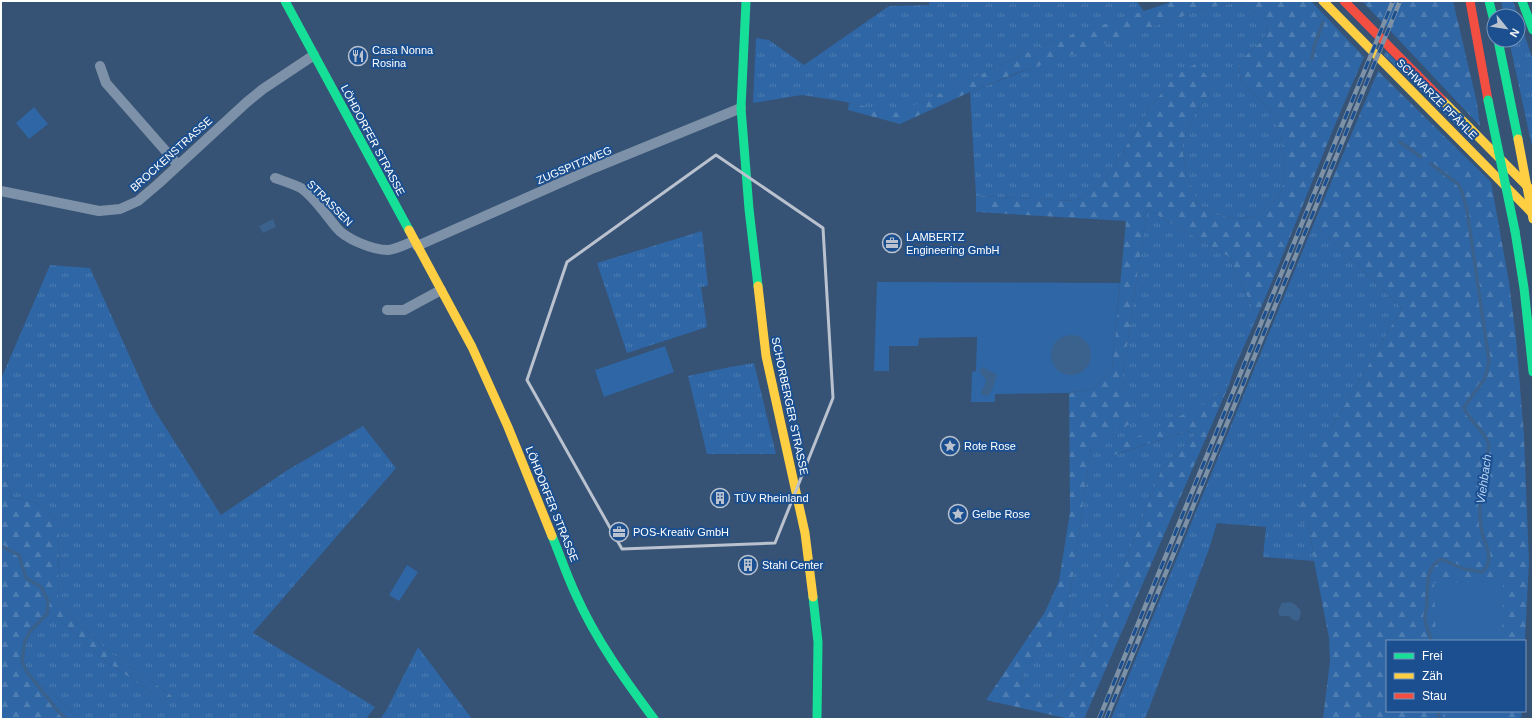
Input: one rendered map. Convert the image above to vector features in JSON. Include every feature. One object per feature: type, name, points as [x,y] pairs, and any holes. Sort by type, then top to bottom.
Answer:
[{"type":"main road","name":"LÖHDORFER STRASSE","points":[[285,1],[472,347],[491,388],[576,596],[599,639],[624,679],[654,719]]},
{"type":"main road","name":"SCHORBERGER STRASSE","points":[[746,1],[741,108],[749,209],[766,356],[805,533],[812,585],[818,642],[817,719]]},
{"type":"main road","name":"SCHWARZE PFÄHLE","points":[[1323,1],[1533,214]]},
{"type":"main road","name":"SCHWARZE PFÄHLE","points":[[1344,1],[1533,191]]},
{"type":"main road","points":[[1470,1],[1524,288],[1533,372]]},
{"type":"main road","points":[[1522,1],[1533,30]]},
{"type":"main road","points":[[1500,48],[1533,219]]},
{"type":"main road","points":[[1511,191],[1533,201]]},
{"type":"street","name":"BROCKENSTRASSE","points":[[1,191],[99,211],[110,211],[130,205],[138,201],[247,102],[263,89],[314,55]]},
{"type":"street","points":[[100,66],[106,83],[178,165]]},
{"type":"street","name":"ZUGSPITZWEG","points":[[416,244],[594,168],[741,108]]},
{"type":"street","name":"STRASSEN","points":[[275,178],[300,188],[318,204],[337,229],[354,241],[387,250],[416,244]]},
{"type":"street","points":[[387,310],[404,310],[441,290]]},
{"type":"highlighted area","points":[[716,155],[823,228],[833,398],[775,543],[622,549],[527,380],[567,262]]},
{"type":"green space","points":[[929,1],[1137,1],[1144,12],[1048,43],[897,114],[841,101],[802,95],[753,103],[756,38],[769,40],[804,65],[889,6],[929,5]]},
{"type":"green space","points":[[1174,1],[1311,1],[1364,57],[1336,121],[1257,317],[1228,256],[1147,209],[1122,380],[1135,421],[1091,447],[1068,609],[1060,625],[1023,670],[1022,688],[1031,697],[1046,702],[1058,697],[1070,684],[1082,663],[1110,600],[1162,469],[1196,434],[1187,431],[1114,455],[1118,446],[1207,403],[1229,385],[1084,719],[1069,719],[986,700],[1045,612],[1059,581],[1070,512],[1069,393],[1093,389],[1112,370],[1126,221],[976,212],[976,196],[1076,201],[1104,181],[1151,107],[1174,77],[1195,64],[1208,77],[1211,90],[1194,116],[1182,143],[1185,170],[1197,202],[1209,213],[1236,219],[1257,216],[1279,197],[1283,185],[1285,168],[1281,135],[1270,109],[1241,82],[1239,62],[1264,39],[1269,21],[1239,2],[1207,8],[1017,73],[970,92],[900,124],[848,110],[849,103],[898,113],[1048,43]]},
{"type":"green space","points":[[1362,1],[1453,1],[1477,103],[1480,126]]},
{"type":"green space","points":[[1501,1],[1513,1],[1515,8],[1502,8]]},
{"type":"green space","points":[[1239,2],[1269,21],[1264,39],[1239,62],[1241,82],[1270,109],[1281,135],[1285,168],[1283,185],[1279,197],[1257,216],[1236,219],[1209,213],[1197,202],[1185,170],[1182,143],[1194,116],[1211,90],[1174,77],[1151,107],[1104,181],[1076,201],[976,196],[970,92],[1047,62],[1207,8]]},
{"type":"green space","points":[[1526,39],[1533,60],[1533,151],[1511,48],[1526,48]]},
{"type":"green space","points":[[1386,51],[1471,138],[1465,134],[1384,55]]},
{"type":"green space","points":[[1378,71],[1491,182],[1509,282],[1516,338],[1524,435],[1529,562],[1525,640],[1386,640],[1386,712],[1522,712],[1521,719],[1323,719],[1330,661],[1329,638],[1314,561],[1309,524],[1297,522],[1305,480],[1326,435],[1402,308],[1314,223]]},
{"type":"green space","points":[[34,107],[48,124],[29,139],[16,123]]},
{"type":"green space","points":[[1147,209],[1228,256],[1257,317],[1234,369],[1229,385],[1207,403],[1115,455],[1187,431],[1196,434],[1162,469],[1110,600],[1082,663],[1070,684],[1058,697],[1046,702],[1031,698],[1022,688],[1023,670],[1060,625],[1068,609],[1091,447],[1134,421],[1122,380]]},
{"type":"green space","points":[[1314,223],[1402,308],[1326,435],[1297,521],[1309,524],[1314,561],[1263,557],[1266,527],[1217,523],[1209,549],[1145,719],[1111,719]]},
{"type":"green space","points":[[702,231],[708,286],[701,287],[707,327],[627,353],[597,263]]},
{"type":"green space","points":[[50,265],[90,268],[152,406],[221,515],[286,471],[363,426],[396,468],[253,633],[375,707],[366,719],[81,719],[27,672],[22,661],[25,641],[50,611],[104,660],[164,701],[172,696],[112,654],[58,604],[59,523],[37,503],[11,497],[1,451],[1,379]]},
{"type":"green space","points":[[877,282],[1120,283],[1112,370],[1093,389],[1068,393],[995,394],[995,402],[971,402],[972,372],[976,371],[977,337],[919,338],[918,346],[889,346],[889,371],[874,371]]},
{"type":"green space","points":[[665,346],[674,372],[604,397],[595,370]]},
{"type":"green space","points":[[754,363],[776,454],[707,454],[688,376]]},
{"type":"green space","points":[[1,451],[11,497],[37,503],[59,523],[58,604],[112,654],[172,696],[164,701],[104,660],[50,611],[25,641],[22,661],[27,672],[81,719],[1,719]]},
{"type":"green space","points":[[407,565],[418,572],[399,601],[389,595]]},
{"type":"green space","points":[[1503,581],[1502,640],[1436,640],[1434,583]]},
{"type":"green space","points":[[418,647],[472,719],[380,719],[386,711]]},
{"type":"green space","points":[[1444,712],[1500,712],[1500,719],[1446,719]]},
{"type":"shaded area","points":[[273,219],[276,227],[263,233],[259,226]]},
{"type":"shaded area","points":[[1071,335],[1085,341],[1091,355],[1085,369],[1071,375],[1057,369],[1051,355],[1057,341]]},
{"type":"shaded area","points":[[982,367],[996,374],[996,380],[987,396],[982,395],[981,392],[986,380],[979,371]]},
{"type":"shaded area","points":[[1290,602],[1296,605],[1301,611],[1298,621],[1293,620],[1289,616],[1280,616],[1279,614],[1282,603]]},
{"type":"waterway","name":"Viehbach","points":[[1312,59],[1314,47],[1323,22]]},
{"type":"waterway","name":"Viehbach","points":[[1400,142],[1421,157]]},
{"type":"waterway","name":"Viehbach","points":[[1431,164],[1458,184],[1467,210],[1489,361],[1485,378],[1464,407],[1469,417],[1484,435],[1489,445],[1480,506],[1482,533],[1489,556],[1486,567],[1482,572],[1464,569],[1441,559],[1432,568],[1429,573],[1427,585],[1427,606],[1425,617],[1431,640]]},
{"type":"waterway","points":[[1,546],[19,555],[26,578],[41,587],[48,601],[47,614],[30,631],[25,641],[22,661],[27,672],[66,719]]},
{"type":"waterway","name":"Viehbach","points":[[1438,712],[1439,719]]},
{"type":"railway","points":[[1099,719],[1393,1]]},
{"type":"railway","points":[[1106,719],[1400,1]]},
{"type":"traffic: fast","points":[[285,1],[409,230]]},
{"type":"traffic: fast","points":[[746,1],[741,108],[749,209],[758,286]]},
{"type":"traffic: fast","points":[[1489,1],[1491,8]]},
{"type":"traffic: fast","points":[[1522,1],[1533,30]]},
{"type":"traffic: fast","points":[[1500,48],[1518,139]]},
{"type":"traffic: fast","points":[[1488,100],[1515,231]]},
{"type":"traffic: fast","points":[[1515,231],[1524,288],[1533,372]]},
{"type":"traffic: fast","points":[[552,536],[584,612],[602,644],[654,719]]},
{"type":"traffic: fast","points":[[813,597],[818,642],[817,719]]},
{"type":"traffic: slow","points":[[1323,1],[1533,214]]},
{"type":"traffic: slow","points":[[1442,100],[1528,187]]},
{"type":"traffic: slow","points":[[1518,139],[1533,219]]},
{"type":"traffic: slow","points":[[409,230],[472,347],[508,427],[552,536]]},
{"type":"traffic: slow","points":[[758,286],[766,356],[805,533],[813,597]]},
{"type":"traffic: jam","points":[[1344,1],[1442,100]]},
{"type":"traffic: jam","points":[[1470,1],[1488,100]]},
{"type":"place","name":"Casa Nonna Rosina","points":[[358,56]]},
{"type":"place","name":"LAMBERTZ Engineering GmbH","points":[[892,243]]},
{"type":"place","name":"Rote Rose","points":[[950,446]]},
{"type":"place","name":"TÜV Rheinland","points":[[720,498]]},
{"type":"place","name":"Gelbe Rose","points":[[958,514]]},
{"type":"place","name":"POS-Kreativ GmbH","points":[[619,532]]},
{"type":"place","name":"Stahl Center","points":[[748,565]]}]
